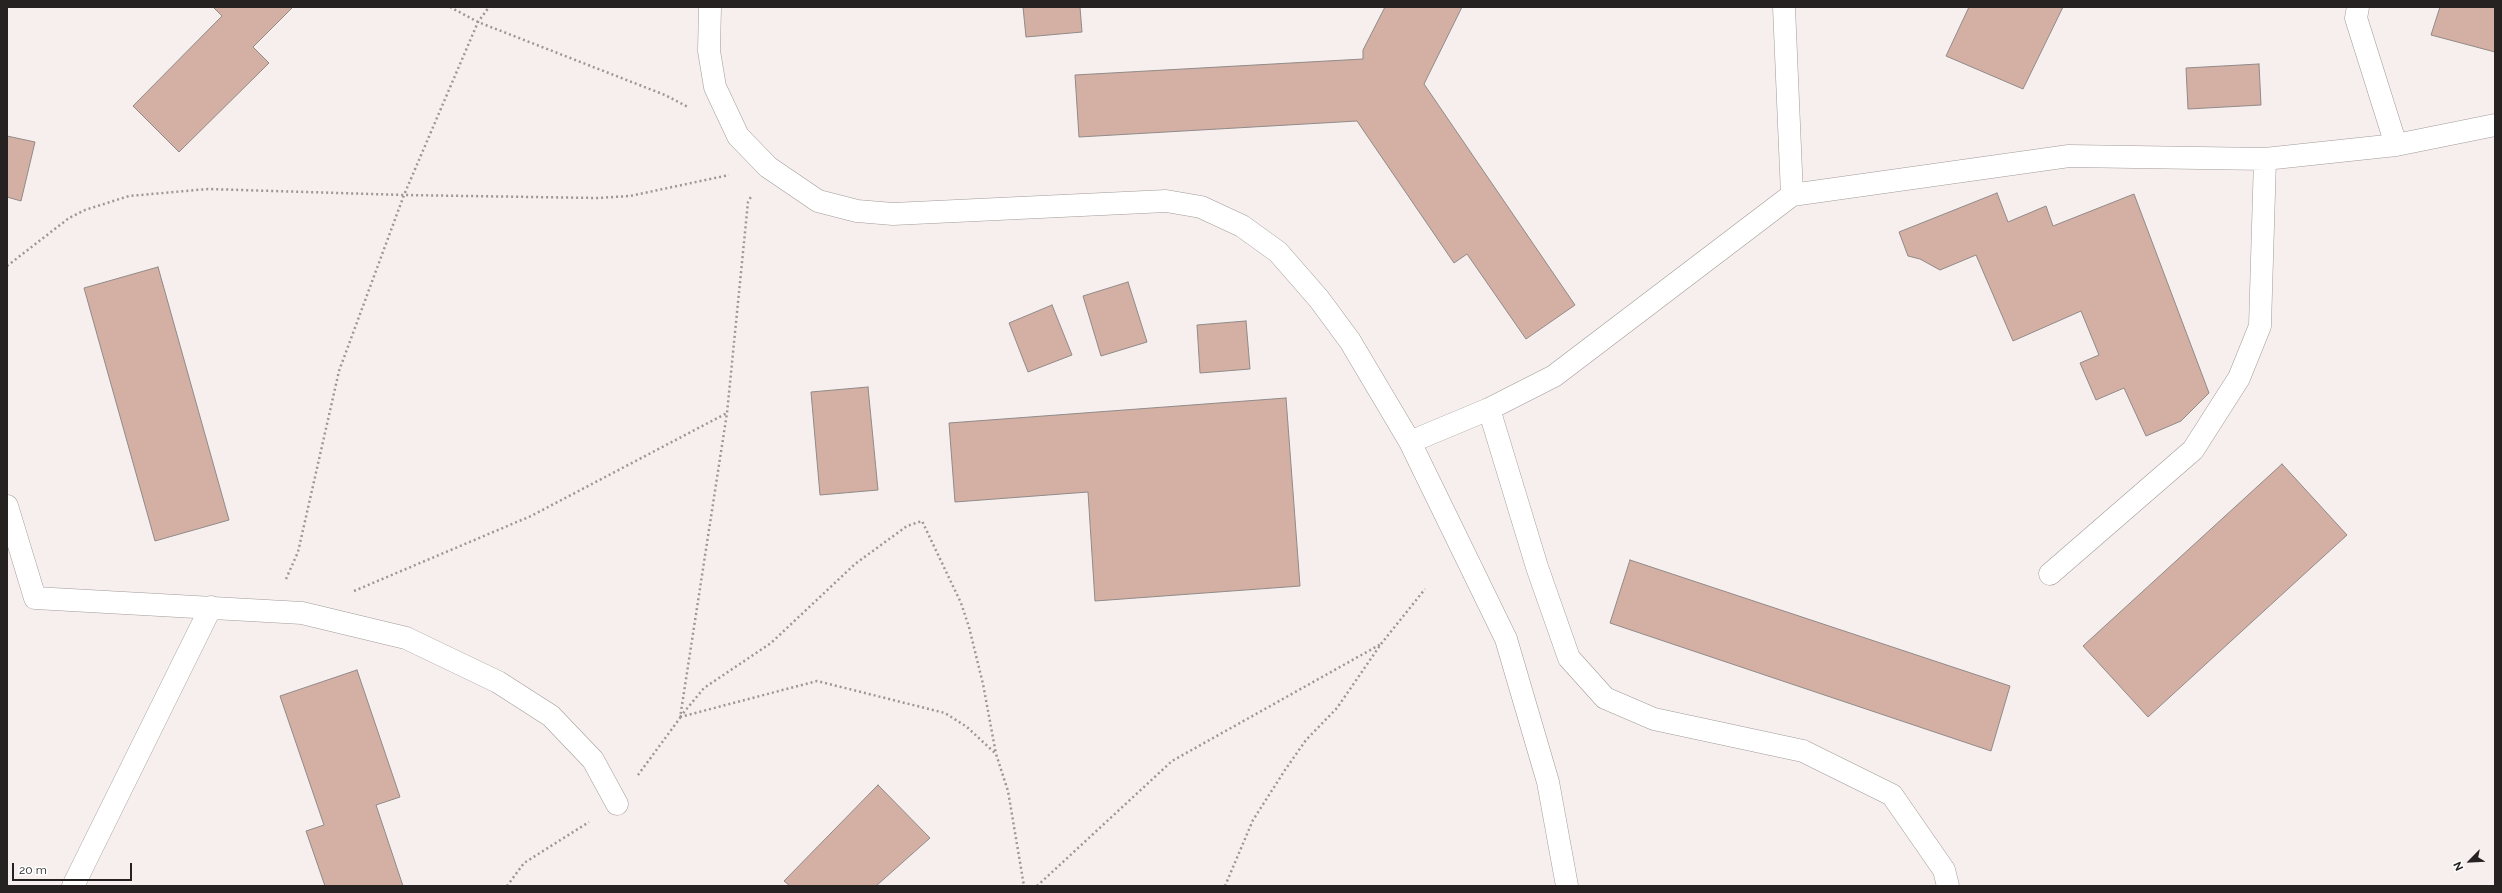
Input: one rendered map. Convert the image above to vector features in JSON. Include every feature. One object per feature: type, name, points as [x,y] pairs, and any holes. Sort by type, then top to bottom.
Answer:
[{"type":"lane","points":[[710,7],[709,51],[715,87],[738,136],[768,167],[818,201],[857,212],[893,214],[1166,201],[1201,207],[1242,226],[1283,258],[1319,299],[1350,342],[1410,442],[1506,639],[1548,782],[1567,886]]},
{"type":"lane","points":[[1784,7],[1792,195]]},
{"type":"lane","points":[[2358,7],[2356,18],[2396,145]]},
{"type":"lane","points":[[1410,442],[1489,409],[1554,376],[1792,195],[2069,156],[2265,159],[2396,145],[2495,125]]},
{"type":"lane","points":[[2050,574],[2193,450],[2239,378],[2260,326],[2265,159]]},
{"type":"lane","points":[[1489,409],[1537,567],[1569,658],[1605,698],[1654,719],[1803,751],[1892,795],[1944,870],[1948,886]]},
{"type":"lane","points":[[7,506],[34,598],[302,613],[406,638],[498,682],[551,716],[593,760],[617,804]]},
{"type":"lane","points":[[73,886],[211,607]]},
{"type":"path","points":[[450,7],[478,22],[665,95],[689,108]]},
{"type":"path","points":[[272,611],[298,552],[340,371],[404,195],[478,22],[489,7]]},
{"type":"path","points":[[7,266],[69,218],[85,210],[129,196],[208,189],[558,198],[630,196],[768,167]]},
{"type":"path","points":[[680,718],[727,413],[748,202],[768,167]]},
{"type":"path","points":[[352,592],[531,516],[727,413]]},
{"type":"path","points":[[507,886],[524,863],[617,804],[704,688],[771,643],[855,564],[907,526],[922,521],[961,603],[969,627],[983,684],[996,754],[1008,791],[1024,886]]},
{"type":"path","points":[[1225,886],[1253,820],[1306,740],[1337,708],[1381,644],[1425,589]]},
{"type":"path","points":[[1037,886],[1172,761],[1381,644]]},
{"type":"path","points":[[680,718],[817,681],[945,713],[967,727],[996,754]]},
{"type":"building","points":[[213,7],[293,7],[253,47],[269,63],[179,152],[133,106],[222,16]]},
{"type":"building","points":[[1023,7],[1080,7],[1082,32],[1026,37]]},
{"type":"building","points":[[1385,7],[1462,7],[1424,84],[1575,305],[1526,339],[1467,254],[1454,263],[1357,121],[1079,137],[1075,75],[1363,59],[1363,50]]},
{"type":"building","points":[[1969,7],[2063,7],[2023,89],[1946,56]]},
{"type":"building","points":[[2440,7],[2495,7],[2495,52],[2431,35]]},
{"type":"building","points":[[2259,64],[2261,105],[2188,109],[2186,68]]},
{"type":"building","points":[[7,136],[35,142],[21,201],[7,197]]},
{"type":"building","points":[[1997,193],[2008,222],[2046,206],[2053,226],[2134,194],[2209,393],[2181,421],[2146,436],[2124,388],[2096,400],[2080,363],[2099,355],[2081,311],[2013,341],[1976,255],[1940,270],[1920,259],[1908,256],[1899,232]]},
{"type":"building","points":[[158,267],[229,520],[155,541],[84,288]]},
{"type":"building","points":[[1128,282],[1147,342],[1101,356],[1083,296]]},
{"type":"building","points":[[1052,305],[1072,355],[1028,372],[1009,323]]},
{"type":"building","points":[[1246,321],[1250,369],[1200,373],[1197,325]]},
{"type":"building","points":[[868,387],[878,490],[820,495],[811,392]]},
{"type":"building","points":[[1286,398],[1300,586],[1095,601],[1088,492],[955,502],[949,423]]},
{"type":"building","points":[[2282,464],[2347,535],[2148,717],[2083,646]]},
{"type":"building","points":[[1630,560],[2010,686],[1991,751],[1610,623]]},
{"type":"building","points":[[357,670],[400,797],[376,805],[403,886],[325,886],[306,831],[324,825],[280,696]]},
{"type":"building","points":[[878,785],[930,838],[876,886],[790,886],[784,881]]}]
